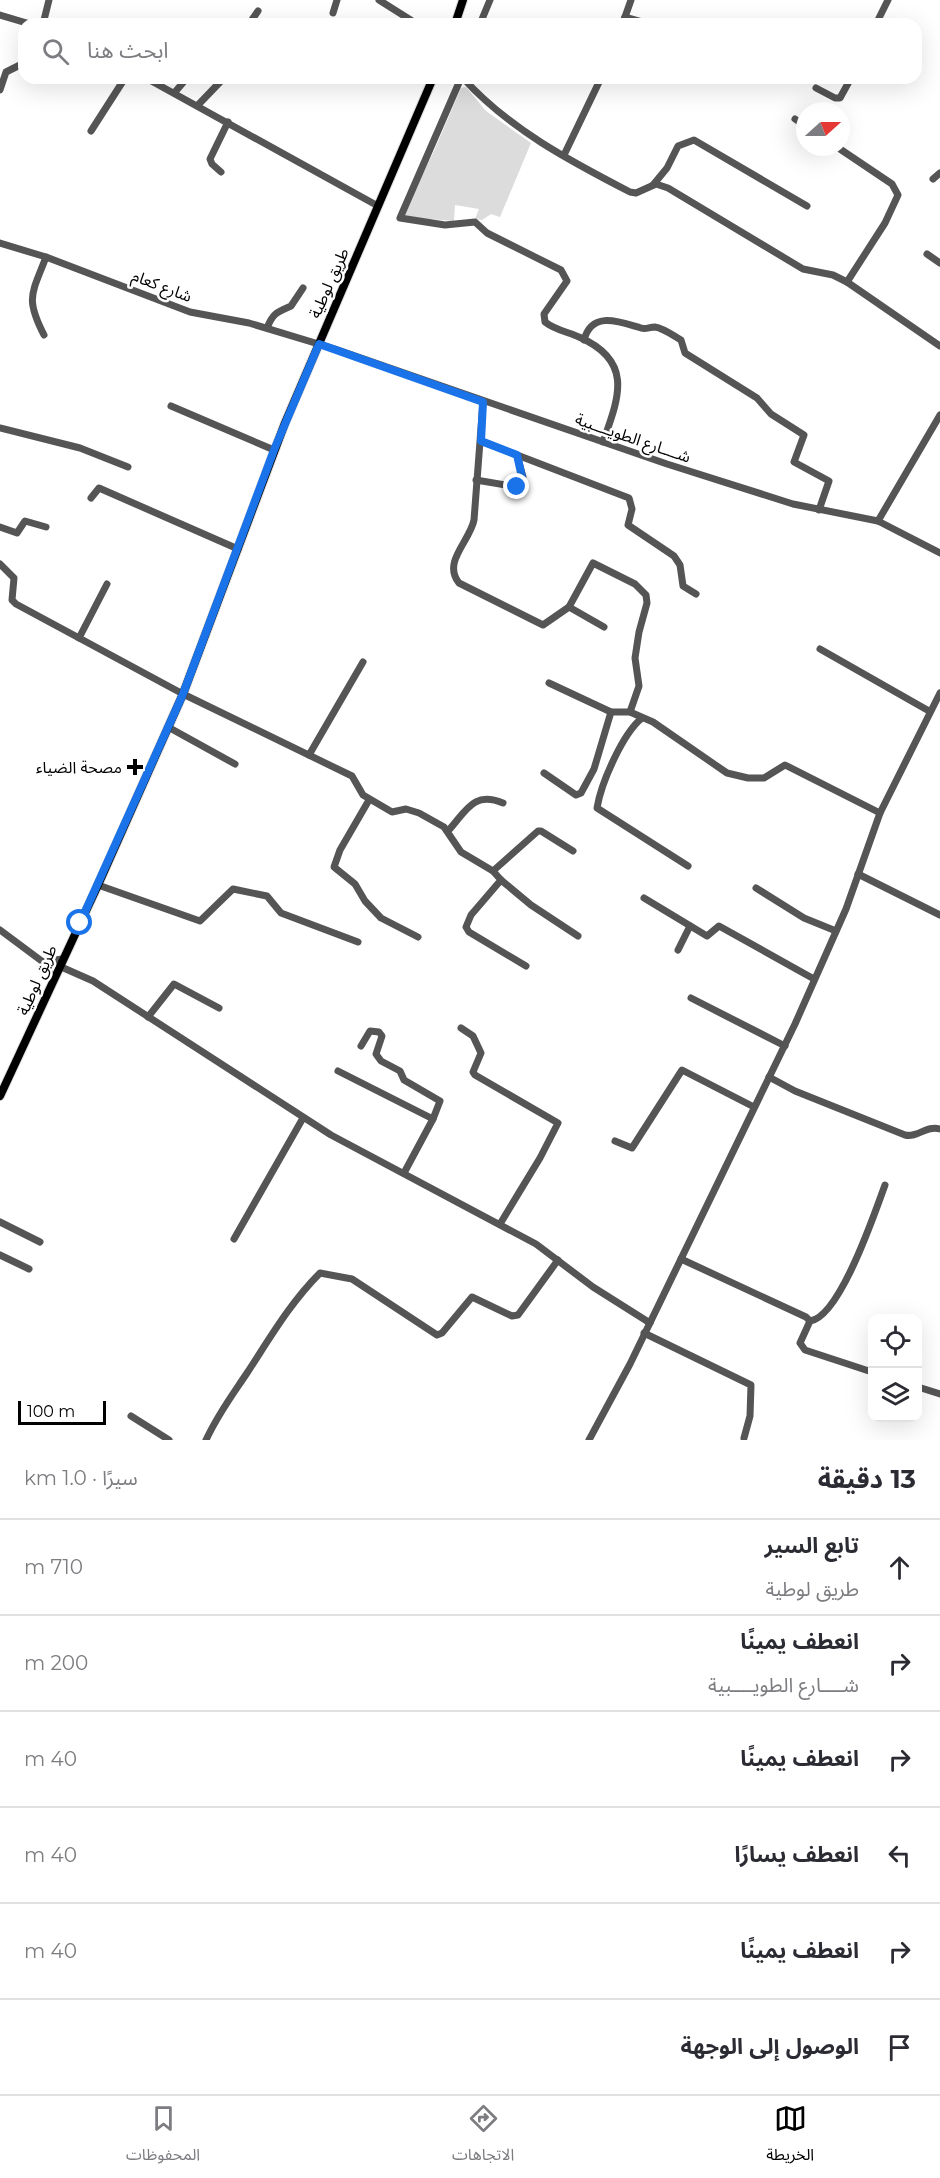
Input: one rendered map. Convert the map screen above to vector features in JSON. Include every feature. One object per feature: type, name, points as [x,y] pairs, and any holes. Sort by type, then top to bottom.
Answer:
[{"type":"main road","points":[[457,18],[464,0]]},
{"type":"main road","name":"طريق لوطية","points":[[0,1096],[183,694],[274,450],[430,84]]},
{"type":"street","points":[[44,18],[49,0]]},
{"type":"street","points":[[333,13],[337,0]]},
{"type":"street","points":[[380,0],[408,18]]},
{"type":"street","points":[[482,18],[490,0]]},
{"type":"street","points":[[624,18],[631,0]]},
{"type":"street","points":[[879,18],[888,0]]},
{"type":"street","points":[[254,18],[258,12]]},
{"type":"street","points":[[0,15],[18,20]]},
{"type":"street","points":[[0,90],[6,72],[18,66]]},
{"type":"street","points":[[91,131],[120,84]]},
{"type":"street","points":[[158,84],[378,206]]},
{"type":"street","points":[[175,92],[182,84]]},
{"type":"street","points":[[198,105],[218,84]]},
{"type":"street","points":[[459,84],[400,218],[445,225],[475,222],[487,233],[561,270],[567,281],[544,314],[544,320],[548,325],[584,340],[608,355],[617,374],[619,385],[616,410],[603,442]]},
{"type":"street","points":[[468,84],[501,116],[564,155],[633,193],[653,185],[667,168],[678,146],[694,140],[807,206]]},
{"type":"street","points":[[564,155],[586,114],[598,84]]},
{"type":"street","points":[[816,88],[835,98],[840,98],[848,84]]},
{"type":"street","points":[[221,172],[210,159],[228,123]]},
{"type":"street","points":[[847,282],[885,224],[898,195],[892,184],[850,156]]},
{"type":"street","points":[[933,179],[940,173]]},
{"type":"street","points":[[653,185],[668,188],[803,269],[833,275],[847,282],[940,346]]},
{"type":"street","name":"شارع كعام","points":[[0,243],[46,257],[190,312],[267,328],[319,344]]},
{"type":"street","points":[[927,254],[940,263]]},
{"type":"street","points":[[44,335],[31,306],[31,296],[46,257]]},
{"type":"street","points":[[267,328],[273,314],[291,306],[303,288]]},
{"type":"street","points":[[584,340],[591,326],[603,320],[614,319],[641,328],[656,327],[681,340],[685,354],[757,398],[771,414],[804,435],[794,462],[829,481],[819,510]]},
{"type":"street","name":"شــــارع الطويــــبية","points":[[319,344],[483,402],[793,504],[878,521],[940,552]]},
{"type":"street","points":[[483,402],[472,528],[453,567],[454,576],[459,583],[543,625],[569,607],[593,563],[635,584],[646,595],[647,603],[635,658],[639,686],[630,712]]},
{"type":"street","points":[[171,406],[274,450]]},
{"type":"street","points":[[878,521],[940,415]]},
{"type":"street","points":[[0,428],[80,448],[128,467]]},
{"type":"street","points":[[481,441],[629,498],[632,509],[628,525],[674,556],[680,565],[682,586],[696,594]]},
{"type":"street","points":[[476,480],[517,487],[522,477],[517,455]]},
{"type":"street","points":[[91,498],[99,488],[238,549]]},
{"type":"street","points":[[0,527],[17,533],[25,521],[46,527]]},
{"type":"street","points":[[0,564],[14,578],[14,603],[183,694],[356,778],[363,795],[392,812],[406,809],[419,813],[448,831],[461,852],[493,871],[531,905],[578,936]]},
{"type":"street","points":[[79,638],[107,584]]},
{"type":"street","points":[[569,607],[603,627]]},
{"type":"street","points":[[820,649],[929,711]]},
{"type":"street","points":[[309,755],[363,662]]},
{"type":"street","points":[[549,683],[611,712],[630,712],[642,717],[664,729],[705,760],[727,773],[748,778],[764,778],[786,765],[880,813]]},
{"type":"street","points":[[589,1440],[650,1323],[785,1046],[836,931],[880,813],[940,693]]},
{"type":"street","points":[[544,773],[568,791],[576,795],[582,793],[594,769],[611,712]]},
{"type":"street","points":[[642,717],[623,740],[597,808],[688,866]]},
{"type":"street","points":[[168,727],[235,764]]},
{"type":"street","points":[[448,831],[479,798],[488,797],[503,803]]},
{"type":"street","points":[[369,800],[340,850],[334,867],[355,884],[365,901],[381,918],[418,937]]},
{"type":"street","points":[[493,871],[538,831],[573,851]]},
{"type":"street","points":[[858,874],[940,915]]},
{"type":"street","points":[[501,880],[471,915],[466,927],[469,932],[526,966]]},
{"type":"street","points":[[98,885],[200,921],[233,889],[251,891],[267,896],[281,913],[358,942]]},
{"type":"street","points":[[756,888],[804,918],[836,931]]},
{"type":"street","points":[[644,898],[707,936],[719,926],[814,979]]},
{"type":"street","points":[[678,950],[690,926]]},
{"type":"street","points":[[0,930],[43,962],[54,979]]},
{"type":"street","points":[[43,962],[61,963],[93,981],[303,1118],[500,1224],[558,1260],[593,1287],[650,1323]]},
{"type":"street","points":[[148,1017],[174,984],[219,1008]]},
{"type":"street","points":[[691,998],[785,1046]]},
{"type":"street","points":[[461,1028],[473,1036],[481,1053],[473,1072],[475,1076],[558,1123],[540,1158],[500,1224]]},
{"type":"street","points":[[361,1046],[370,1031],[379,1032],[382,1036],[376,1054],[379,1059],[400,1071],[404,1080],[440,1101],[404,1173]]},
{"type":"street","points":[[615,1140],[632,1148],[682,1070],[754,1107]]},
{"type":"street","points":[[339,1071],[433,1119]]},
{"type":"street","points":[[769,1077],[795,1091],[904,1135],[913,1136],[931,1127],[940,1129]]},
{"type":"street","points":[[234,1239],[303,1118]]},
{"type":"street","points":[[868,1370],[801,1347],[803,1334],[810,1321],[825,1315],[855,1261],[885,1185]]},
{"type":"street","points":[[0,1222],[40,1242]]},
{"type":"street","points":[[0,1255],[29,1269]]},
{"type":"street","points":[[681,1259],[801,1314],[810,1321]]},
{"type":"street","points":[[206,1440],[226,1400],[245,1376],[292,1302],[320,1273],[352,1279],[437,1335],[442,1333],[472,1297],[512,1316],[518,1315],[558,1260]]},
{"type":"street","points":[[644,1333],[751,1385],[750,1416],[744,1438]]},
{"type":"street","points":[[922,1388],[940,1394]]},
{"type":"street","points":[[131,1416],[169,1440]]},
{"type":"shaded area","points":[[466,87],[486,111],[531,143],[500,217],[491,214],[482,220],[475,219],[479,209],[455,205],[454,221],[401,217],[434,151],[461,88]]},
{"type":"place","name":"مصحة الضياء","points":[[135,767]]},
{"type":"route","points":[[80,923],[207,636],[274,450],[319,344],[483,402],[481,441],[517,455],[522,477],[517,487]]}]
